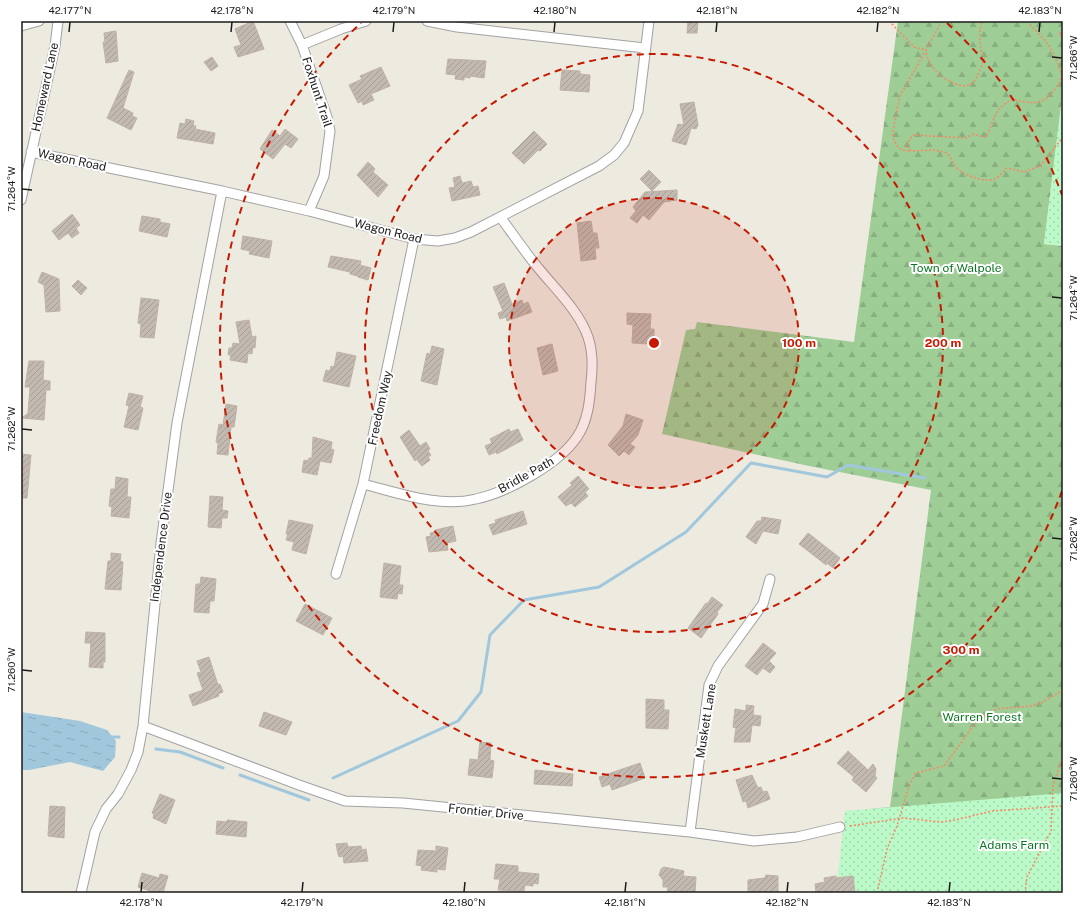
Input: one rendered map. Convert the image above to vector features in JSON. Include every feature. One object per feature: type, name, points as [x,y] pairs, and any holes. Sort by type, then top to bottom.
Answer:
[{"type":"street","points":[[21,26],[39,21]]},
{"type":"street","name":"Homeward Lane","points":[[21,200],[53,52],[58,21]]},
{"type":"street","name":"Foxhunt Trail","points":[[290,21],[302,45],[327,117],[330,131],[324,176],[309,211]]},
{"type":"street","points":[[302,45],[366,21]]},
{"type":"street","points":[[427,21],[457,27],[645,48]]},
{"type":"street","name":"Wagon Road","points":[[31,152],[222,191],[309,211],[414,239],[430,242],[455,238],[501,218],[599,166],[614,155],[624,144],[638,111],[649,21]]},
{"type":"street","name":"Independence Drive","points":[[81,893],[95,832],[106,809],[118,794],[131,770],[138,752],[144,726],[161,543],[177,423],[222,191]]},
{"type":"street","name":"Bridle Path","points":[[363,484],[427,500],[452,501],[476,499],[500,491],[541,469],[566,452],[578,436],[587,414],[591,389],[593,356],[588,337],[581,321],[535,264],[501,218]]},
{"type":"street","name":"Freedom Way","points":[[336,574],[363,484],[414,239]]},
{"type":"street","name":"Muskett Lane","points":[[690,832],[709,685],[718,666],[763,604],[770,579]]},
{"type":"street","name":"Frontier Drive","points":[[144,726],[299,786],[345,801],[403,803],[690,832],[754,841],[797,837],[840,828]]},
{"type":"path","points":[[889,21],[914,47],[926,50]]},
{"type":"path","points":[[942,21],[900,96],[892,137],[897,145],[904,151],[935,150],[947,153],[955,166],[965,173],[983,180],[989,180],[997,178],[1007,168],[1024,172],[1040,166],[1063,137]]},
{"type":"path","points":[[926,50],[930,63],[941,76],[955,84],[965,86],[971,85],[977,78],[984,58],[980,48],[980,28],[982,21]]},
{"type":"path","points":[[911,151],[906,145],[913,135],[966,138],[973,134],[985,137],[992,126],[996,111],[1004,104],[1013,99],[1022,103],[1041,102],[1050,96],[1062,77],[1054,51],[1029,24],[1028,21]]},
{"type":"path","points":[[1063,29],[1059,34],[1063,37]]},
{"type":"path","points":[[877,893],[887,849],[899,819],[909,786],[916,774],[944,766],[979,718],[996,710],[1031,706],[1043,702],[1063,690]]},
{"type":"path","points":[[1026,893],[1027,877],[1051,831],[1053,785],[1063,757]]},
{"type":"path","points":[[840,828],[899,819],[941,822],[992,811],[1063,806]]},
{"type":"green space","points":[[898,21],[1063,21],[1063,90],[1044,244],[1063,246],[1063,893],[869,809],[890,807],[931,490],[809,466],[662,434],[686,330],[695,329],[697,322],[854,342]]},
{"type":"green space","points":[[1063,90],[1063,246],[1044,244]]},
{"type":"green space","name":"Adams Farm","points":[[1063,793],[1063,893],[836,893],[845,811]]},
{"type":"water","points":[[21,712],[80,721],[107,730],[116,741],[115,757],[103,771],[70,762],[29,770],[21,770]]},
{"type":"building","points":[[253,21],[264,49],[238,57],[234,47],[241,45],[235,29]]},
{"type":"building","points":[[688,21],[698,21],[697,33],[687,33]]},
{"type":"building","points":[[116,31],[118,61],[106,63],[103,42],[105,42],[104,33]]},
{"type":"building","points":[[212,57],[218,66],[211,71],[204,62]]},
{"type":"building","points":[[448,59],[486,61],[484,78],[470,76],[470,78],[464,77],[464,80],[455,79],[456,75],[446,74]]},
{"type":"building","points":[[381,67],[390,86],[371,94],[374,100],[363,105],[362,101],[358,103],[349,85],[362,79],[360,76]]},
{"type":"building","points":[[129,70],[134,72],[123,108],[133,113],[132,116],[137,118],[131,130],[107,118]]},
{"type":"building","points":[[562,70],[580,71],[580,74],[590,75],[589,92],[560,90]]},
{"type":"building","points":[[694,102],[698,125],[696,129],[691,128],[686,145],[672,141],[678,124],[684,125],[680,104]]},
{"type":"building","points":[[186,119],[194,121],[193,126],[196,126],[195,129],[215,133],[213,144],[177,138],[180,123],[185,124]]},
{"type":"building","points":[[285,129],[298,139],[291,148],[285,144],[273,159],[260,149],[272,130],[280,136]]},
{"type":"building","points":[[534,131],[547,144],[540,151],[538,150],[524,164],[512,153]]},
{"type":"building","points":[[368,162],[375,169],[373,172],[388,185],[378,197],[357,175]]},
{"type":"building","points":[[649,170],[661,182],[652,191],[640,179]]},
{"type":"building","points":[[460,176],[462,183],[471,181],[473,187],[478,186],[480,195],[452,201],[449,188],[455,187],[453,178]]},
{"type":"building","points":[[677,190],[677,200],[664,202],[649,220],[643,215],[637,223],[630,218],[636,211],[633,207],[645,192]]},
{"type":"building","points":[[72,214],[80,225],[76,228],[79,233],[72,238],[68,233],[59,240],[52,231]]},
{"type":"building","points":[[142,216],[160,219],[160,222],[170,224],[167,237],[139,231]]},
{"type":"building","points":[[591,221],[593,233],[597,233],[599,248],[595,248],[596,259],[581,261],[577,223]]},
{"type":"building","points":[[243,236],[272,241],[269,258],[249,254],[250,251],[241,249]]},
{"type":"building","points":[[331,256],[361,261],[360,265],[371,268],[368,280],[350,274],[350,272],[328,267]]},
{"type":"building","points":[[42,272],[59,279],[60,311],[46,312],[44,285],[38,282]]},
{"type":"building","points":[[78,280],[87,288],[81,295],[72,286]]},
{"type":"building","points":[[504,283],[512,304],[522,300],[523,304],[528,302],[532,312],[507,321],[506,317],[500,319],[498,313],[503,311],[493,287]]},
{"type":"building","points":[[141,298],[159,300],[154,338],[140,337],[141,324],[138,323]]},
{"type":"building","points":[[627,313],[651,314],[650,329],[654,329],[654,338],[649,337],[649,344],[632,343],[633,325],[627,324]]},
{"type":"building","points":[[249,320],[252,337],[256,336],[255,348],[253,347],[252,354],[248,353],[247,363],[230,360],[231,355],[228,355],[229,348],[232,348],[233,343],[240,344],[236,322]]},
{"type":"building","points":[[552,344],[558,371],[543,375],[537,348]]},
{"type":"building","points":[[432,346],[444,349],[437,385],[421,381],[427,353],[430,354]]},
{"type":"building","points":[[337,352],[356,356],[349,387],[323,381],[326,370],[330,371],[331,366],[334,367]]},
{"type":"building","points":[[29,361],[44,361],[43,380],[50,381],[50,390],[46,390],[44,420],[22,418],[28,413],[30,387],[25,387]]},
{"type":"building","points":[[129,393],[143,396],[140,407],[143,408],[138,430],[124,427],[129,406],[126,405]]},
{"type":"building","points":[[226,404],[237,406],[234,427],[231,427],[228,455],[217,454],[218,443],[216,442],[219,424],[223,425]]},
{"type":"building","points":[[626,414],[643,420],[638,435],[630,444],[635,447],[629,455],[624,451],[619,456],[608,445],[623,426]]},
{"type":"building","points":[[509,429],[510,432],[518,429],[523,440],[497,454],[496,452],[489,455],[485,446],[492,443],[490,439]]},
{"type":"building","points":[[409,430],[420,446],[426,442],[430,449],[428,451],[431,455],[428,457],[430,460],[422,466],[416,459],[415,461],[400,437]]},
{"type":"building","points":[[313,437],[332,442],[331,449],[334,450],[331,463],[320,461],[317,475],[302,472],[304,460],[308,461],[309,458],[312,458]]},
{"type":"building","points":[[21,454],[31,455],[27,498],[21,498]]},
{"type":"building","points":[[578,476],[589,489],[585,492],[588,496],[575,507],[571,503],[566,506],[558,497],[572,485],[570,483]]},
{"type":"building","points":[[116,477],[128,479],[127,497],[131,497],[129,518],[111,516],[112,507],[109,506],[111,489],[115,489]]},
{"type":"building","points":[[210,496],[223,497],[222,510],[228,511],[227,518],[222,518],[221,528],[208,527]]},
{"type":"building","points":[[523,511],[527,524],[493,535],[489,525],[496,523],[495,520]]},
{"type":"building","points":[[762,517],[781,520],[778,534],[763,531],[756,544],[746,537],[757,521],[761,521]]},
{"type":"building","points":[[289,520],[313,525],[306,554],[292,550],[294,542],[286,540]]},
{"type":"building","points":[[453,526],[456,541],[447,543],[448,550],[429,552],[426,537],[431,536],[430,533],[435,532],[435,530]]},
{"type":"building","points":[[808,533],[840,558],[833,568],[827,563],[826,565],[799,544]]},
{"type":"building","points":[[111,553],[121,554],[120,561],[123,562],[121,590],[105,589],[108,561],[111,561]]},
{"type":"building","points":[[384,563],[401,566],[399,585],[403,585],[402,594],[398,593],[397,599],[380,597]]},
{"type":"building","points":[[201,577],[216,579],[214,601],[210,601],[209,613],[194,612],[196,584],[200,584]]},
{"type":"building","points":[[712,597],[723,605],[701,638],[688,628]]},
{"type":"building","points":[[305,604],[332,618],[323,635],[296,621]]},
{"type":"building","points":[[86,632],[105,633],[105,662],[103,662],[103,668],[89,667],[91,643],[85,643]]},
{"type":"building","points":[[763,643],[776,653],[769,661],[775,667],[770,673],[763,668],[757,675],[745,666]]},
{"type":"building","points":[[209,657],[218,685],[220,684],[223,692],[218,694],[219,696],[193,706],[189,695],[203,690],[197,673],[201,672],[197,661]]},
{"type":"building","points":[[646,699],[664,700],[664,710],[669,710],[668,729],[646,728]]},
{"type":"building","points":[[746,705],[754,706],[753,715],[761,716],[760,726],[752,725],[750,742],[734,742],[736,728],[733,727],[735,709],[746,711]]},
{"type":"building","points":[[264,712],[292,722],[286,735],[259,726]]},
{"type":"building","points":[[480,742],[491,743],[490,760],[494,761],[492,778],[468,775],[470,759],[478,760]]},
{"type":"building","points":[[848,751],[868,770],[873,764],[876,769],[875,776],[877,778],[866,792],[852,780],[854,777],[837,763]]},
{"type":"building","points":[[640,763],[645,778],[612,790],[610,784],[602,787],[599,777]]},
{"type":"building","points":[[535,770],[573,774],[572,786],[534,784]]},
{"type":"building","points":[[752,775],[758,788],[761,787],[763,792],[767,791],[770,799],[748,808],[746,801],[743,802],[736,780]]},
{"type":"building","points":[[160,794],[175,800],[166,824],[153,818],[154,814],[152,813]]},
{"type":"building","points":[[50,806],[65,807],[64,838],[48,836]]},
{"type":"building","points":[[227,820],[247,822],[246,837],[216,834],[217,821],[227,822]]},
{"type":"building","points":[[347,843],[348,847],[361,846],[362,850],[366,849],[368,861],[344,863],[343,856],[339,857],[336,844]]},
{"type":"building","points":[[436,846],[448,848],[445,870],[437,869],[437,872],[421,870],[422,866],[416,865],[418,850],[436,851]]},
{"type":"building","points":[[496,864],[518,866],[518,872],[539,874],[538,884],[533,883],[533,886],[525,885],[524,891],[498,890],[500,879],[494,879]]},
{"type":"building","points":[[664,867],[684,871],[683,876],[696,877],[695,893],[667,893],[668,887],[663,887],[663,880],[659,875],[661,869]]},
{"type":"building","points":[[142,873],[159,878],[160,874],[168,876],[163,893],[156,893],[138,887]]},
{"type":"building","points":[[766,875],[778,876],[778,893],[748,893],[748,880],[765,878]]},
{"type":"building","points":[[836,876],[836,878],[853,876],[855,893],[816,893],[815,884],[825,882],[824,878]]},
{"type":"waterway","points":[[333,778],[458,721],[481,692],[490,635],[524,600],[599,587],[686,532],[751,463],[827,477],[848,465],[925,478]]},
{"type":"waterway","points":[[111,737],[119,737]]},
{"type":"waterway","points":[[156,749],[180,752],[223,768]]},
{"type":"waterway","points":[[240,775],[309,800]]},
{"type":"park label","name":"Town of Walpole","points":[[956,268]]},
{"type":"park label","name":"Warren Forest","points":[[982,717]]}]
